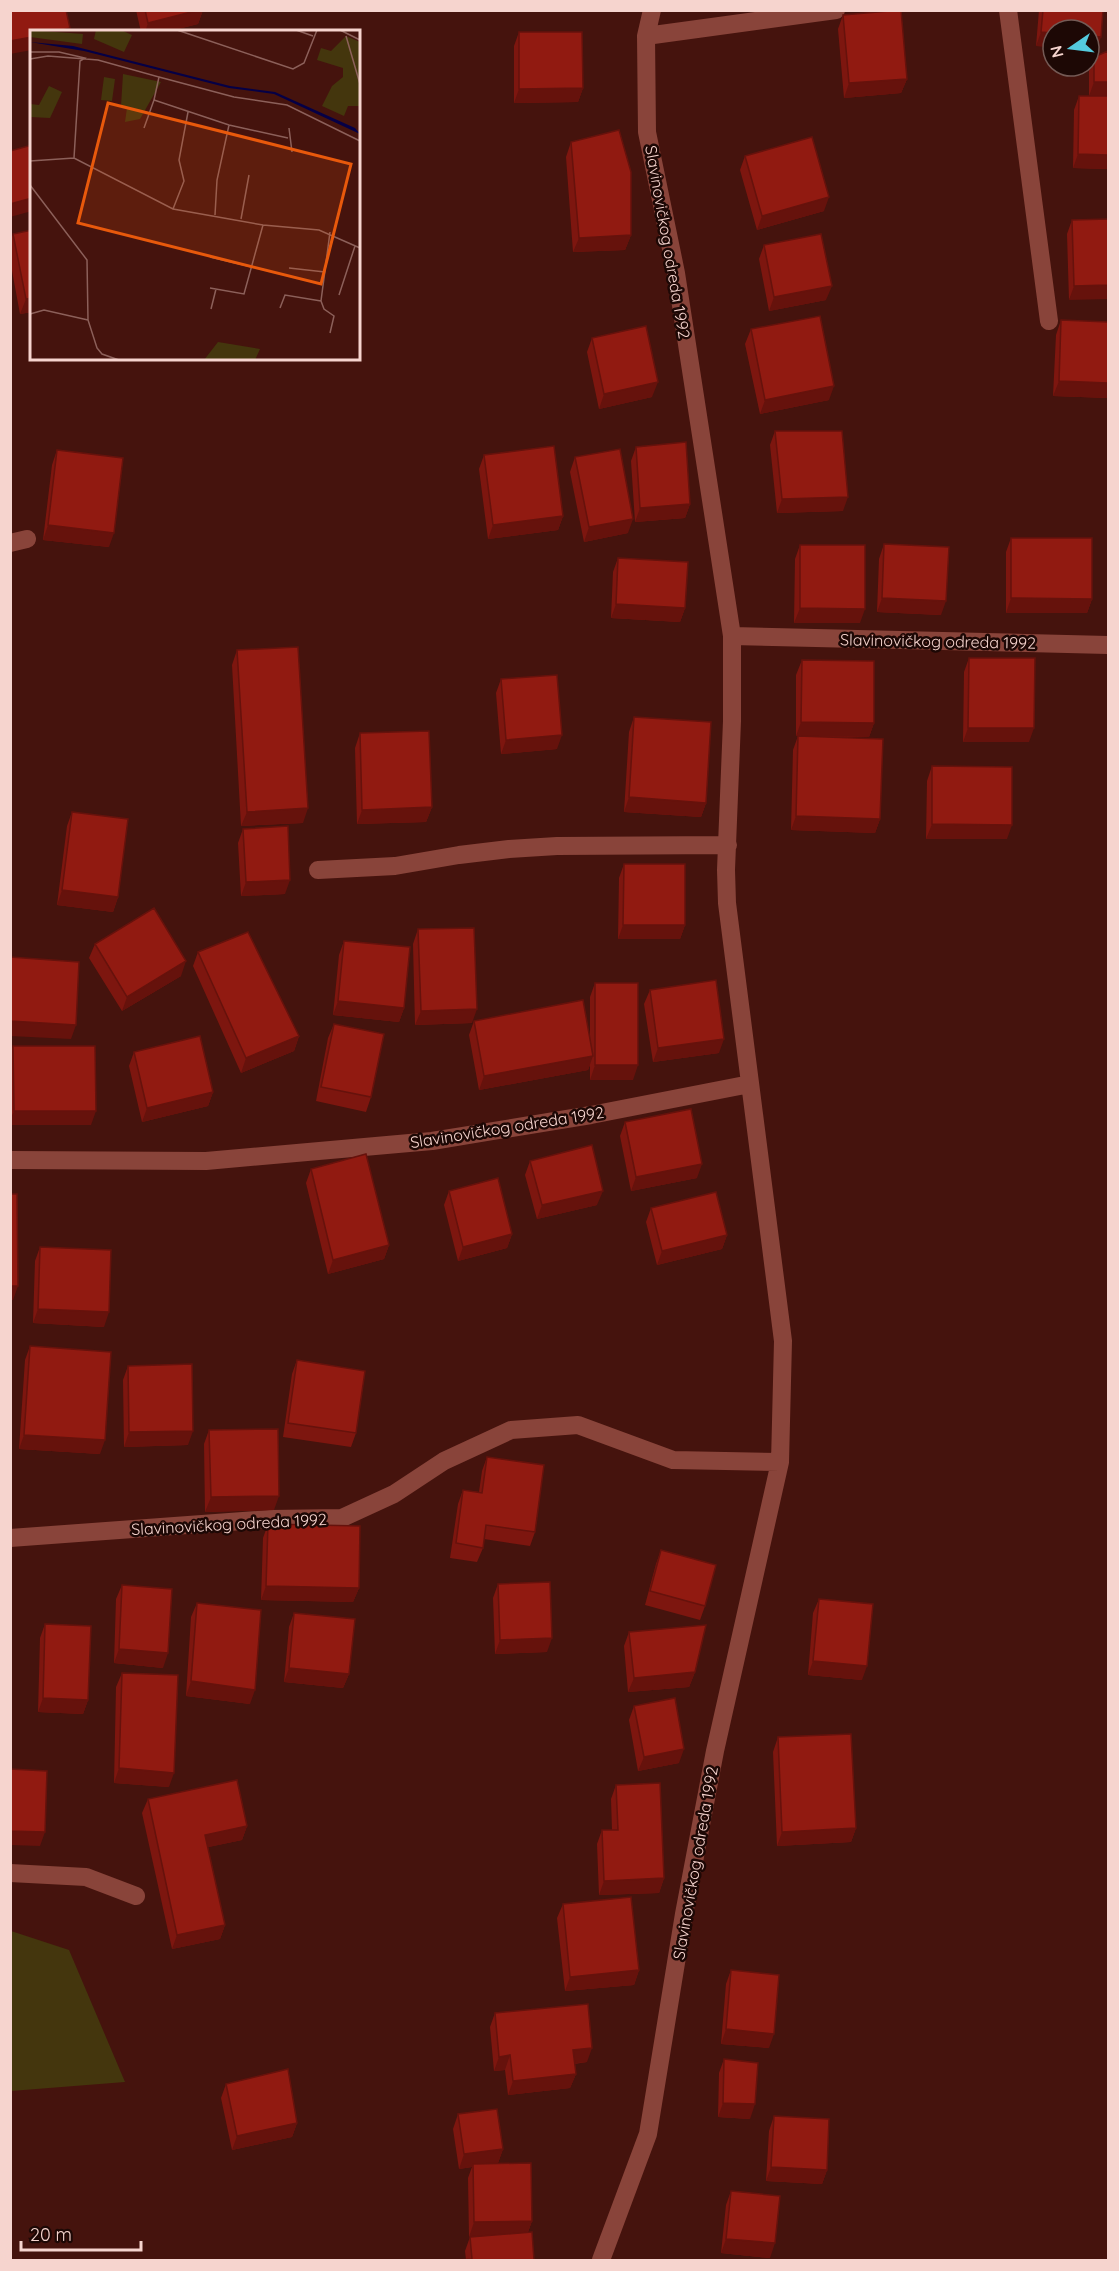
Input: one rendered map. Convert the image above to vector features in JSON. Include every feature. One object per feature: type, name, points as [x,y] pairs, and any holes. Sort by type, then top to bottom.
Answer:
[{"type":"street","name":"Slavinovičkog odreda 1992","points":[[601,2260],[648,2134],[684,1914],[715,1751],[780,1462],[783,1341],[727,903],[732,636],[676,273],[647,132],[646,36],[652,10]]},
{"type":"street","points":[[646,36],[836,10]]},
{"type":"street","points":[[1008,10],[1049,321]]},
{"type":"street","name":"Slavinovičkog odreda 1992","points":[[732,636],[1108,645]]},
{"type":"street","points":[[318,870],[395,866],[508,849],[728,845]]},
{"type":"street","name":"Slavinovičkog odreda 1992","points":[[10,1160],[206,1161],[432,1141],[591,1115],[750,1084]]},
{"type":"street","name":"Slavinovičkog odreda 1992","points":[[10,1538],[270,1519],[342,1518],[394,1494],[444,1461],[511,1430],[578,1425],[673,1460],[780,1462]]},
{"type":"street","points":[[10,1873],[86,1877],[136,1896]]},
{"type":"shaded area","points":[[11,1931],[69,1950],[125,2082],[11,2091]]},
{"type":"building","points":[[10,10],[66,10],[70,28],[30,30],[30,37],[10,41]]},
{"type":"building","points":[[145,10],[199,10],[148,23]]},
{"type":"building","points":[[901,10],[907,79],[849,83],[843,15]]},
{"type":"building","points":[[1043,10],[1103,10],[1101,37],[1101,18],[1042,18]]},
{"type":"building","points":[[519,32],[582,32],[583,88],[519,89]]},
{"type":"building","points":[[1108,51],[1108,82],[1094,82],[1094,78],[1101,78],[1101,54]]},
{"type":"building","points":[[1079,96],[1108,96],[1108,155],[1078,154]]},
{"type":"building","points":[[619,130],[631,172],[631,235],[579,238],[571,142]]},
{"type":"building","points":[[812,137],[829,197],[762,216],[745,156]]},
{"type":"building","points":[[30,146],[30,199],[10,204],[10,151]]},
{"type":"building","points":[[1108,219],[1108,285],[1074,286],[1072,220]]},
{"type":"building","points":[[30,230],[30,298],[26,299],[13,234]]},
{"type":"building","points":[[821,234],[832,286],[774,297],[764,245]]},
{"type":"building","points":[[820,316],[834,386],[765,400],[751,329]]},
{"type":"building","points":[[1061,320],[1108,322],[1108,383],[1059,381]]},
{"type":"building","points":[[646,326],[658,382],[604,394],[592,338]]},
{"type":"building","points":[[775,431],[842,431],[848,497],[782,499]]},
{"type":"building","points":[[686,442],[690,504],[640,508],[636,447]]},
{"type":"building","points":[[554,446],[563,516],[493,525],[484,455]]},
{"type":"building","points":[[620,449],[633,519],[589,527],[575,457]]},
{"type":"building","points":[[57,450],[123,458],[114,533],[48,525]]},
{"type":"building","points":[[1011,538],[1092,538],[1092,599],[1011,598]]},
{"type":"building","points":[[884,544],[949,547],[946,601],[882,598]]},
{"type":"building","points":[[800,545],[865,545],[865,609],[800,608]]},
{"type":"building","points":[[618,558],[688,562],[685,608],[616,604]]},
{"type":"building","points":[[298,647],[308,808],[247,812],[237,650]]},
{"type":"building","points":[[969,658],[1035,658],[1034,728],[968,728]]},
{"type":"building","points":[[802,660],[874,661],[874,723],[801,722]]},
{"type":"building","points":[[557,675],[562,735],[506,740],[501,679]]},
{"type":"building","points":[[634,717],[711,722],[706,803],[629,797]]},
{"type":"building","points":[[429,731],[432,807],[362,810],[360,733]]},
{"type":"building","points":[[798,736],[883,739],[880,819],[796,816]]},
{"type":"building","points":[[932,766],[1012,767],[1012,825],[932,824]]},
{"type":"building","points":[[72,812],[128,819],[118,897],[62,890]]},
{"type":"building","points":[[288,826],[290,880],[246,882],[243,829]]},
{"type":"building","points":[[624,864],[685,864],[685,925],[623,925]]},
{"type":"building","points":[[154,908],[186,961],[127,997],[95,944]]},
{"type":"building","points":[[474,928],[477,1009],[421,1011],[418,929]]},
{"type":"building","points":[[248,932],[299,1036],[246,1058],[198,952]]},
{"type":"building","points":[[344,941],[410,947],[404,1008],[338,1001]]},
{"type":"building","points":[[10,957],[79,962],[76,1025],[10,1021]]},
{"type":"building","points":[[716,980],[724,1039],[658,1048],[650,990]]},
{"type":"building","points":[[595,983],[638,983],[638,1065],[595,1065]]},
{"type":"building","points":[[583,1000],[593,1056],[484,1076],[474,1021]]},
{"type":"building","points":[[334,1024],[384,1034],[371,1097],[321,1087]]},
{"type":"building","points":[[200,1036],[213,1092],[147,1108],[134,1052]]},
{"type":"building","points":[[13,1046],[95,1046],[96,1111],[14,1111]]},
{"type":"building","points":[[691,1109],[702,1164],[636,1177],[625,1122]]},
{"type":"building","points":[[592,1145],[603,1191],[542,1205],[530,1161]]},
{"type":"building","points":[[366,1154],[389,1245],[333,1260],[311,1169]]},
{"type":"building","points":[[498,1178],[512,1234],[463,1247],[449,1191]]},
{"type":"building","points":[[716,1192],[727,1235],[662,1251],[651,1208]]},
{"type":"building","points":[[10,1194],[17,1194],[18,1286],[10,1286]]},
{"type":"building","points":[[40,1247],[111,1250],[109,1312],[38,1309]]},
{"type":"building","points":[[30,1346],[111,1352],[105,1440],[24,1435]]},
{"type":"building","points":[[297,1360],[365,1371],[356,1433],[288,1423]]},
{"type":"building","points":[[192,1364],[193,1431],[129,1432],[128,1366]]},
{"type":"building","points":[[278,1429],[279,1496],[211,1497],[209,1430]]},
{"type":"building","points":[[487,1457],[544,1465],[535,1532],[486,1525],[483,1548],[456,1543],[463,1490],[482,1493]]},
{"type":"building","points":[[268,1524],[360,1526],[359,1588],[266,1586]]},
{"type":"building","points":[[661,1550],[716,1565],[705,1606],[650,1591]]},
{"type":"building","points":[[550,1582],[552,1638],[500,1640],[498,1584]]},
{"type":"building","points":[[122,1585],[172,1589],[168,1653],[119,1649]]},
{"type":"building","points":[[819,1599],[873,1604],[867,1666],[813,1661]]},
{"type":"building","points":[[197,1603],[261,1610],[255,1690],[191,1681]]},
{"type":"building","points":[[294,1613],[355,1619],[349,1674],[289,1668]]},
{"type":"building","points":[[45,1624],[91,1626],[88,1700],[43,1698]]},
{"type":"building","points":[[706,1625],[695,1672],[634,1678],[629,1632]]},
{"type":"building","points":[[122,1673],[178,1675],[174,1773],[119,1768]]},
{"type":"building","points":[[675,1698],[684,1749],[644,1757],[634,1706]]},
{"type":"building","points":[[851,1734],[856,1828],[782,1832],[778,1737]]},
{"type":"building","points":[[10,1769],[47,1771],[45,1832],[10,1831]]},
{"type":"building","points":[[237,1780],[247,1826],[205,1835],[225,1925],[177,1935],[148,1799]]},
{"type":"building","points":[[660,1783],[664,1878],[604,1881],[602,1830],[618,1830],[616,1785]]},
{"type":"building","points":[[631,1897],[639,1970],[570,1977],[563,1904]]},
{"type":"building","points":[[731,1970],[779,1975],[774,2034],[726,2029]]},
{"type":"building","points":[[588,2004],[592,2048],[573,2050],[576,2074],[513,2081],[510,2055],[499,2057],[495,2013]]},
{"type":"building","points":[[724,2059],[758,2063],[755,2104],[723,2103]]},
{"type":"building","points":[[288,2069],[297,2123],[237,2136],[226,2084]]},
{"type":"building","points":[[497,2109],[503,2149],[464,2154],[458,2114]]},
{"type":"building","points":[[774,2116],[829,2119],[827,2170],[771,2167]]},
{"type":"building","points":[[531,2163],[532,2221],[474,2222],[473,2164]]},
{"type":"building","points":[[731,2191],[780,2196],[775,2243],[726,2239]]},
{"type":"building","points":[[532,2232],[534,2260],[458,2260],[472,2259],[470,2237]]}]
